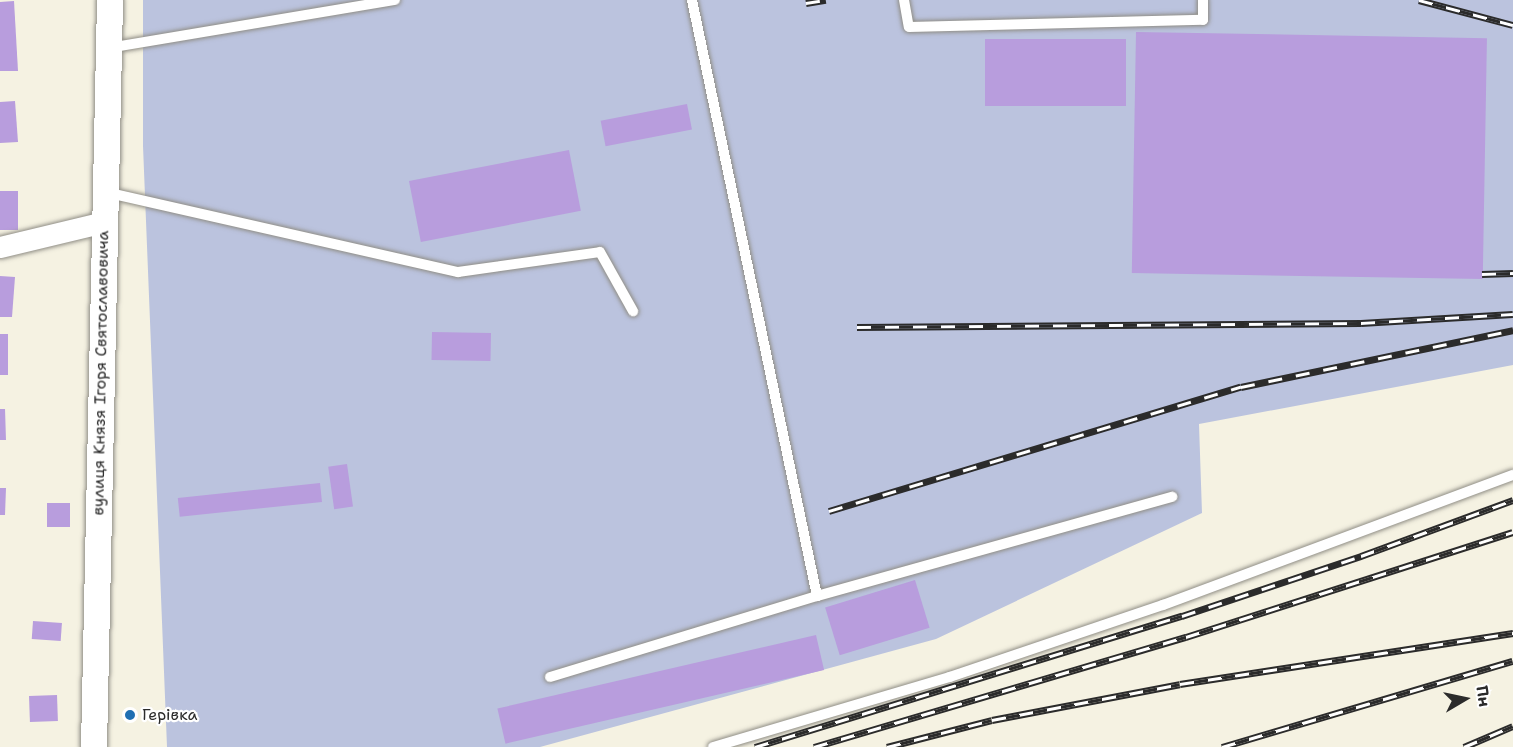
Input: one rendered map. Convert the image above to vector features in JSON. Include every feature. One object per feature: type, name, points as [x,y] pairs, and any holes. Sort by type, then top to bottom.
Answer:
[{"type":"street","name":"вулиця Князя Ігоря Святославовича","points":[[94,747],[107,48],[110,0]]},
{"type":"street","points":[[0,247],[104,222]]},
{"type":"lane","points":[[107,48],[395,0]]},
{"type":"lane","points":[[692,0],[817,596]]},
{"type":"lane","points":[[904,0],[909,27],[1203,20],[1203,0]]},
{"type":"lane","points":[[105,192],[458,272],[600,252],[633,311]]},
{"type":"lane","points":[[713,747],[950,676],[1163,605],[1513,476]]},
{"type":"lane","points":[[550,677],[817,596],[1172,497]]},
{"type":"shaded area","points":[[143,0],[1513,0],[1513,365],[1199,424],[1202,513],[936,639],[540,747],[167,747],[143,146]]},
{"type":"building","points":[[14,1],[18,71],[0,71],[0,2]]},
{"type":"building","points":[[1136,32],[1487,38],[1483,279],[1132,273]]},
{"type":"building","points":[[985,39],[1126,39],[1126,106],[985,106]]},
{"type":"building","points":[[15,101],[18,142],[0,143],[0,102]]},
{"type":"building","points":[[687,104],[692,130],[606,146],[601,121]]},
{"type":"building","points":[[569,150],[581,211],[421,242],[409,181]]},
{"type":"building","points":[[0,191],[18,191],[18,230],[0,230]]},
{"type":"building","points":[[0,276],[15,277],[12,317],[0,317]]},
{"type":"building","points":[[432,332],[491,333],[491,361],[432,360]]},
{"type":"building","points":[[0,334],[8,334],[8,375],[0,375]]},
{"type":"building","points":[[0,409],[5,409],[6,440],[0,440]]},
{"type":"building","points":[[347,464],[353,507],[334,509],[328,467]]},
{"type":"building","points":[[320,483],[322,502],[180,517],[178,498]]},
{"type":"building","points":[[0,488],[6,488],[5,515],[0,515]]},
{"type":"building","points":[[47,503],[70,503],[70,527],[47,527]]},
{"type":"building","points":[[915,580],[930,628],[840,655],[825,607]]},
{"type":"building","points":[[33,621],[62,623],[61,641],[32,639]]},
{"type":"building","points":[[816,635],[824,670],[505,744],[497,709]]},
{"type":"building","points":[[57,695],[58,721],[30,722],[29,696]]},
{"type":"railway","points":[[806,3],[826,0]]},
{"type":"railway","points":[[1419,0],[1513,25]]},
{"type":"railway","points":[[1482,274],[1513,273]]},
{"type":"railway","points":[[857,327],[1361,323],[1513,314]]},
{"type":"railway","points":[[829,511],[1241,387],[1513,330]]},
{"type":"railway","points":[[755,747],[1182,616],[1361,556],[1513,500]]},
{"type":"railway","points":[[814,747],[1186,637],[1513,532]]},
{"type":"railway","points":[[887,747],[992,720],[1180,684],[1513,633]]},
{"type":"railway","points":[[1222,747],[1513,661]]},
{"type":"railway","points":[[1464,747],[1513,726]]},
{"type":"place","name":"Герівка","points":[[130,715]]}]
